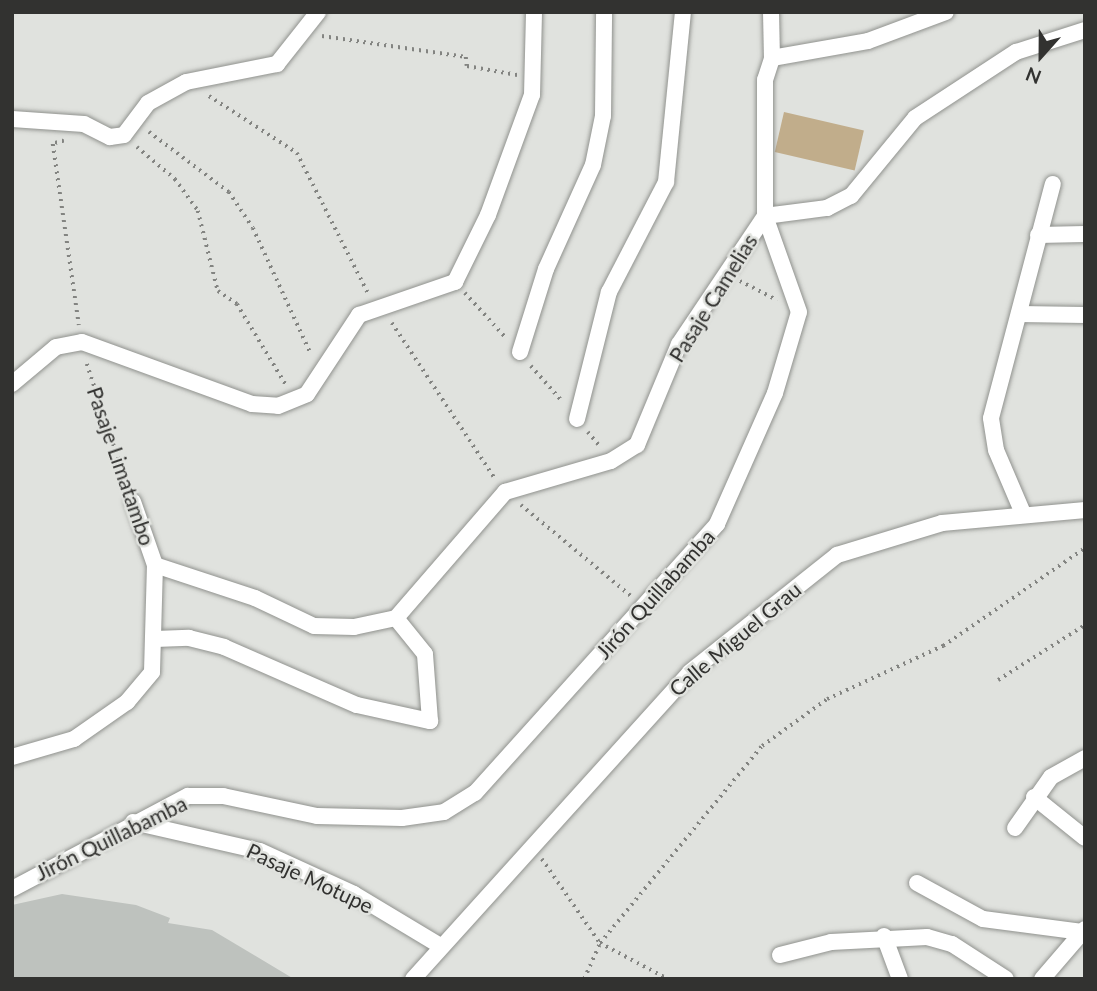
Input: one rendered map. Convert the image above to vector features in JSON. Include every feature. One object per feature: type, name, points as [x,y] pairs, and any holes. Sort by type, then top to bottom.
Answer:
[{"type":"street","points":[[12,119],[84,124],[100,133],[124,135],[136,123],[148,103],[186,82],[277,64],[304,34],[318,12]]},
{"type":"street","points":[[12,384],[56,347],[82,342],[214,395],[265,405],[295,402],[315,381],[338,339],[359,315],[380,305],[419,299],[455,282],[488,215],[533,78],[534,12]]},
{"type":"street","points":[[520,352],[546,269],[593,165],[603,116],[604,12]]},
{"type":"street","points":[[577,419],[609,292],[666,182],[683,12]]},
{"type":"street","points":[[771,12],[772,58],[765,80],[765,216],[799,312]]},
{"type":"street","points":[[772,58],[868,41],[946,12]]},
{"type":"street","points":[[765,216],[827,208],[850,195],[915,118],[1016,52],[1085,30]]},
{"type":"street","points":[[1022,511],[996,450],[991,418],[1053,184]]},
{"type":"street","name":"Pasaje Camelias","points":[[505,492],[611,461],[637,445],[678,344],[765,216]]},
{"type":"street","points":[[1038,235],[1085,234]]},
{"type":"street","name":"Jirón Quillabamba","points":[[12,889],[133,822],[188,796],[223,796],[317,816],[444,812],[475,793],[717,524],[775,393],[799,312]]},
{"type":"street","points":[[1019,314],[1085,315]]},
{"type":"street","points":[[155,565],[255,598],[314,626],[354,627],[396,618],[505,492]]},
{"type":"street","name":"Pasaje Limatambo","points":[[12,757],[74,739],[127,702],[152,672],[155,565],[133,502]]},
{"type":"street","name":"Calle Miguel Grau","points":[[413,979],[439,945],[531,843],[690,672],[837,555],[942,523],[1022,511],[1085,510]]},
{"type":"street","points":[[155,639],[189,638],[224,647],[357,705],[430,721],[425,654],[396,618]]},
{"type":"street","points":[[1015,828],[1034,797],[1051,777],[1085,758]]},
{"type":"street","points":[[1034,797],[1085,838]]},
{"type":"street","name":"Pasaje Motupe","points":[[133,822],[260,851],[354,894],[439,945]]},
{"type":"street","points":[[917,883],[983,919],[1083,930]]},
{"type":"street","points":[[1042,979],[1083,930]]},
{"type":"street","points":[[884,936],[900,979]]},
{"type":"street","points":[[780,955],[884,936],[952,944],[1006,979]]},
{"type":"path","points":[[304,34],[466,57],[467,66],[533,78]]},
{"type":"path","points":[[186,82],[297,153],[380,305],[505,492],[644,606]]},
{"type":"path","points":[[136,123],[229,192],[310,345],[315,381]]},
{"type":"path","name":"Pasaje Limatambo","points":[[100,133],[52,144],[82,342],[97,410],[133,502]]},
{"type":"path","points":[[124,135],[175,178],[198,211],[218,291],[237,304],[295,402]]},
{"type":"path","points":[[726,273],[799,312]]},
{"type":"path","points":[[455,282],[520,352],[611,461]]},
{"type":"path","points":[[584,979],[600,943],[762,746],[827,699],[943,646],[1085,548]]},
{"type":"path","points":[[998,680],[1085,625]]},
{"type":"path","points":[[531,843],[600,943],[668,979]]},
{"type":"shaded area","points":[[784,112],[864,130],[855,170],[775,152]]},
{"type":"building","points":[[62,894],[136,905],[170,918],[168,923],[212,930],[294,979],[12,979],[12,905]]}]
